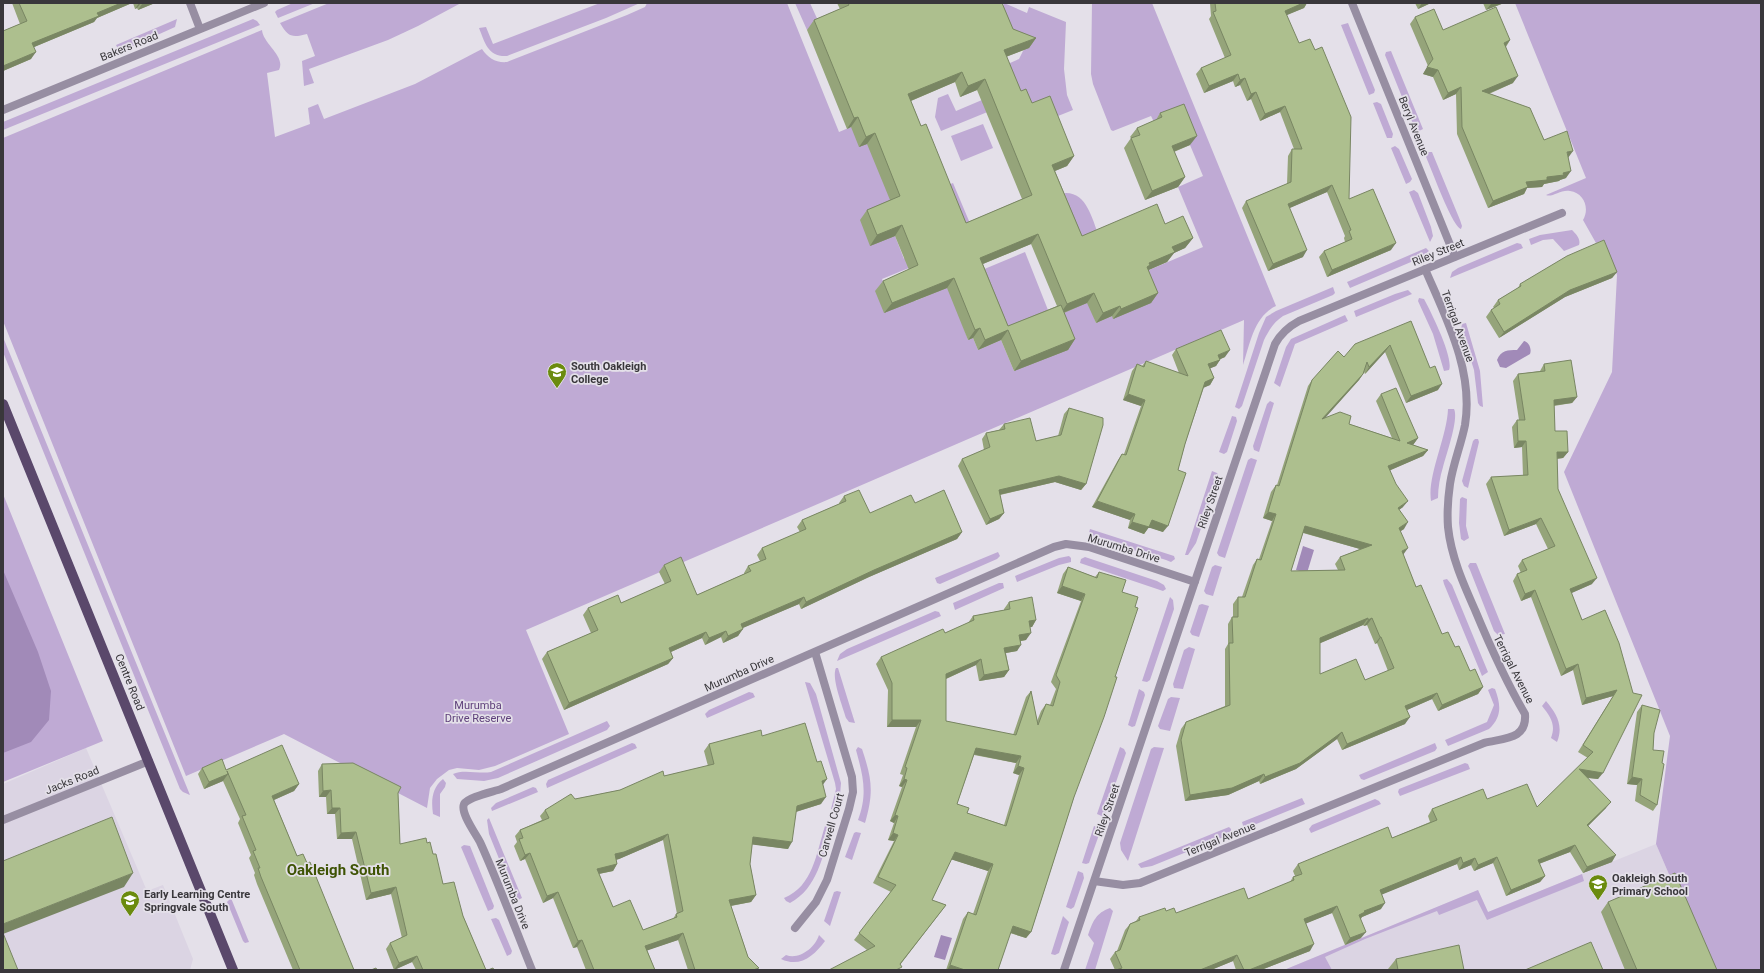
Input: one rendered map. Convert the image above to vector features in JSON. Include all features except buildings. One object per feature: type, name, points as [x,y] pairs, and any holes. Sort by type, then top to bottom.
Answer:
[{"type":"main road","name":"Centre Road","points":[[3,404],[233,970]]},
{"type":"street","points":[[190,3],[200,29]]},
{"type":"street","name":"Bakers Road","points":[[3,110],[264,3]]},
{"type":"street","name":"Beryl Avenue","points":[[1352,3],[1455,257]]},
{"type":"street","name":"Riley Street","points":[[1064,970],[1272,352],[1281,334],[1287,328],[1299,321],[1562,213]]},
{"type":"street","name":"Terrigal Avenue","points":[[1094,880],[1123,885],[1140,883],[1484,743],[1512,737],[1524,729],[1524,714],[1499,668],[1459,574],[1452,550],[1448,527],[1448,502],[1450,484],[1465,425],[1467,404],[1466,384],[1461,360],[1425,269]]},
{"type":"street","name":"Murumba Drive","points":[[532,970],[480,841],[465,814],[463,808],[464,803],[469,799],[500,789],[1040,552],[1066,544],[1089,547],[1195,582]]},
{"type":"street","name":"Carwell Court","points":[[795,928],[816,902],[827,880],[849,809],[852,792],[852,777],[815,652]]},
{"type":"street","name":"Jacks Road","points":[[3,820],[148,761]]},
{"type":"shaded area","points":[[1524,341],[1530,346],[1530,354],[1506,368],[1500,367],[1497,360],[1501,354],[1503,352],[1517,350]]},
{"type":"shaded area","points":[[1303,546],[1314,550],[1307,573],[1296,570]]},
{"type":"shaded area","points":[[3,570],[38,652],[51,691],[49,720],[31,742],[3,753]]},
{"type":"shaded area","points":[[86,748],[147,891],[163,885],[193,959],[190,970],[3,970],[3,784]]},
{"type":"shaded area","name":"Oakleigh South Primary School","points":[[1656,844],[1710,970],[1284,970],[1478,890],[1488,912]]},
{"type":"shaded area","points":[[941,935],[952,938],[945,960],[934,957]]},
{"type":"green space","points":[[293,3],[315,3],[278,18],[275,12],[277,10]]},
{"type":"green space","points":[[329,3],[461,3],[388,40],[309,69],[314,83],[304,86],[302,61],[315,56],[307,34],[294,36],[288,34],[280,23]]},
{"type":"green space","points":[[600,3],[640,3],[606,18],[507,56],[501,56],[491,52],[485,44],[479,28],[486,27],[493,44]]},
{"type":"green space","name":"South Oakleigh College","points":[[647,3],[787,3],[839,132],[851,127],[881,138],[893,206],[895,236],[904,259],[941,188],[953,183],[977,240],[882,279],[886,287],[905,278],[915,301],[936,292],[941,263],[968,340],[973,338],[978,350],[1001,340],[1014,371],[1060,314],[1085,292],[1096,323],[1112,316],[1142,273],[1203,247],[1178,187],[1203,176],[1190,145],[1154,122],[1151,116],[1113,131],[1111,130],[1093,84],[1091,74],[1092,3],[1152,3],[1276,306],[1263,316],[1254,331],[1243,365],[1244,320],[526,630],[569,734],[495,766],[479,770],[457,768],[449,770],[437,779],[430,788],[427,808],[284,734],[186,776],[3,321],[3,138],[262,30],[266,40],[277,55],[280,65],[279,70],[267,73],[275,137],[310,124],[308,108],[318,104],[324,119],[415,84],[482,49],[493,59],[499,62],[507,62],[627,15],[645,7]]},
{"type":"green space","points":[[795,3],[810,3],[820,25],[807,30]]},
{"type":"green space","points":[[1004,3],[1027,13],[1029,7],[1066,22],[1064,69],[1067,95],[1073,110],[1048,120],[1025,114],[1019,99],[941,131],[935,117],[938,98],[948,94],[956,111],[1015,86],[1008,70],[1010,63],[1019,59],[1024,49],[1009,33],[1001,12]]},
{"type":"green space","points":[[1515,3],[1761,3],[1761,970],[1710,970],[1656,844],[1670,736],[1564,472],[1612,372],[1617,275],[1604,240],[1596,243],[1583,220],[1586,206],[1582,198],[1575,192],[1570,191],[1563,191],[1548,196],[1546,195],[1586,178]]},
{"type":"green space","points":[[177,19],[175,27],[122,51],[118,49],[116,45]]},
{"type":"green space","points":[[253,19],[260,25],[3,130],[3,122]]},
{"type":"green space","points":[[1348,23],[1375,90],[1374,93],[1369,95],[1341,25]]},
{"type":"green space","points":[[1391,51],[1423,129],[1419,131],[1415,129],[1385,55],[1386,52]]},
{"type":"green space","points":[[1377,102],[1381,104],[1393,134],[1392,138],[1387,138],[1373,103]]},
{"type":"green space","points":[[983,124],[993,148],[961,161],[951,136]]},
{"type":"green space","points":[[1395,146],[1399,149],[1412,179],[1406,184],[1391,148]]},
{"type":"green space","points":[[1427,152],[1432,152],[1460,220],[1462,226],[1461,229],[1457,226],[1442,197],[1426,157]]},
{"type":"green space","points":[[1414,190],[1418,193],[1431,227],[1433,236],[1430,242],[1409,192]]},
{"type":"green space","points":[[1066,193],[1079,197],[1084,202],[1088,208],[1099,236],[1069,249],[1059,195]]},
{"type":"green space","points":[[1572,230],[1579,239],[1579,245],[1564,251],[1553,239],[1543,240],[1531,245],[1529,239],[1540,235]]},
{"type":"green space","points":[[1517,243],[1521,244],[1523,248],[1450,278],[1452,272],[1458,268]]},
{"type":"green space","points":[[1426,248],[1429,251],[1418,259],[1350,288],[1347,282]]},
{"type":"green space","points":[[1025,252],[1048,310],[1006,327],[982,270]]},
{"type":"green space","points":[[1333,287],[1335,293],[1333,295],[1283,316],[1274,324],[1264,340],[1242,406],[1239,409],[1235,407],[1259,333],[1266,317],[1276,311]]},
{"type":"green space","points":[[1408,290],[1412,294],[1356,317],[1354,311]]},
{"type":"green space","points":[[1419,298],[1424,299],[1441,335],[1450,364],[1449,370],[1444,371],[1433,334],[1418,301]]},
{"type":"green space","points":[[1345,315],[1348,321],[1295,344],[1280,387],[1274,383],[1286,347],[1291,339]]},
{"type":"green space","points":[[1466,323],[1480,371],[1483,407],[1478,403],[1474,370],[1461,329],[1462,324]]},
{"type":"green space","points":[[3,337],[190,795],[180,789],[3,352]]},
{"type":"green space","points":[[1270,401],[1274,403],[1259,452],[1254,450],[1253,446],[1267,404]]},
{"type":"green space","points":[[1448,409],[1454,409],[1454,429],[1440,478],[1438,498],[1431,501],[1434,468],[1447,420]]},
{"type":"green space","points":[[1232,416],[1236,417],[1237,421],[1227,452],[1224,454],[1219,452]]},
{"type":"green space","points":[[1478,439],[1479,442],[1468,488],[1464,486],[1462,481],[1473,441]]},
{"type":"green space","points":[[1251,458],[1257,460],[1225,558],[1219,556],[1217,553],[1248,460]]},
{"type":"green space","points":[[1212,471],[1217,473],[1219,476],[1196,543],[1188,555],[1185,555]]},
{"type":"green space","points":[[3,494],[103,741],[3,782]]},
{"type":"green space","points":[[1462,497],[1467,499],[1466,526],[1469,538],[1464,541],[1461,539],[1459,523],[1460,499]]},
{"type":"green space","points":[[1090,529],[1174,556],[1175,559],[1171,562],[1113,544],[1089,533]]},
{"type":"green space","points":[[998,552],[1000,556],[997,559],[940,584],[937,583],[935,578]]},
{"type":"green space","points":[[1069,556],[1071,558],[1071,562],[1059,565],[1017,582],[1015,576],[1059,558]]},
{"type":"green space","points":[[1085,557],[1157,581],[1164,585],[1166,589],[1163,591],[1080,563],[1081,559]]},
{"type":"green space","points":[[1470,563],[1476,563],[1477,565],[1505,634],[1498,635],[1494,631],[1468,566]]},
{"type":"green space","points":[[1215,565],[1222,567],[1213,596],[1206,594],[1204,591],[1212,567]]},
{"type":"green space","points":[[1447,579],[1452,585],[1488,672],[1482,676],[1444,584],[1443,580]]},
{"type":"green space","points":[[999,583],[1003,583],[1004,588],[955,610],[953,603]]},
{"type":"green space","points":[[1170,597],[1173,600],[1174,609],[1150,680],[1147,682],[1142,681]]},
{"type":"green space","points":[[1202,604],[1209,606],[1199,637],[1192,635],[1190,632],[1199,605]]},
{"type":"green space","points":[[935,611],[939,612],[941,616],[837,661],[840,654],[847,649]]},
{"type":"green space","points":[[1189,647],[1195,649],[1183,689],[1174,688],[1173,684],[1184,650]]},
{"type":"green space","points":[[836,668],[838,668],[855,723],[849,722],[846,718],[836,685]]},
{"type":"green space","points":[[805,682],[810,683],[816,694],[841,783],[839,807],[835,810],[831,809],[836,789],[835,783]]},
{"type":"green space","points":[[1492,688],[1495,689],[1499,706],[1498,715],[1493,724],[1489,729],[1448,746],[1445,740],[1487,722],[1494,705],[1488,690]]},
{"type":"green space","points":[[1139,689],[1144,692],[1145,695],[1135,726],[1132,727],[1128,725]]},
{"type":"green space","points":[[749,692],[753,693],[755,697],[707,718],[705,714],[709,710]]},
{"type":"green space","points":[[1171,697],[1180,698],[1170,731],[1160,729],[1158,726],[1168,699]]},
{"type":"green space","points":[[1546,701],[1558,720],[1560,730],[1557,742],[1551,738],[1553,729],[1552,721],[1542,706]]},
{"type":"green space","points":[[607,721],[610,726],[607,730],[498,778],[484,781],[457,779],[453,774],[461,772],[491,772]]},
{"type":"green space","points":[[632,743],[635,744],[637,748],[547,788],[546,784],[548,780]]},
{"type":"green space","points":[[1435,743],[1437,748],[1435,751],[1364,780],[1361,779],[1359,775]]},
{"type":"green space","points":[[858,747],[862,749],[871,786],[870,803],[865,823],[858,820],[864,793],[861,768],[856,750]]},
{"type":"green space","points":[[1120,747],[1124,749],[1126,753],[1104,817],[1097,814]]},
{"type":"green space","points":[[1154,747],[1164,748],[1128,861],[1121,850],[1120,843],[1151,749]]},
{"type":"green space","points":[[1465,763],[1468,764],[1470,769],[1400,796],[1398,792],[1399,789]]},
{"type":"green space","points":[[443,779],[446,783],[440,794],[440,817],[433,814],[432,799],[434,790]]},
{"type":"green space","points":[[533,787],[536,788],[538,792],[492,811],[491,808],[496,803]]},
{"type":"green space","points":[[1302,798],[1305,804],[1244,829],[1242,822]]},
{"type":"green space","points":[[1375,799],[1381,804],[1311,833],[1309,829],[1312,825]]},
{"type":"green space","points":[[489,818],[522,898],[518,900],[515,898],[489,834],[487,820]]},
{"type":"green space","points":[[825,826],[832,828],[818,870],[807,889],[790,903],[784,898],[794,893],[807,877],[816,858]]},
{"type":"green space","points":[[1094,826],[1098,827],[1100,832],[1089,863],[1082,863]]},
{"type":"green space","points":[[1229,827],[1231,829],[1231,834],[1152,866],[1141,868],[1138,864]]},
{"type":"green space","points":[[854,833],[861,833],[852,860],[845,857]]},
{"type":"green space","points":[[464,845],[470,846],[494,906],[493,909],[488,911],[461,847]]},
{"type":"green space","points":[[1078,871],[1083,873],[1084,878],[1074,907],[1071,909],[1066,907]]},
{"type":"green space","points":[[1582,874],[1584,881],[1487,920],[1477,900],[1439,915],[1437,911],[1365,939],[1325,957],[1332,970],[1284,970],[1478,890],[1488,912]]},
{"type":"green space","points":[[834,892],[841,892],[830,926],[824,921]]},
{"type":"green space","points":[[231,898],[249,942],[245,943],[243,941],[227,902]]},
{"type":"green space","points":[[1110,908],[1113,911],[1095,970],[1085,970],[1094,943],[1088,935],[1098,915]]},
{"type":"green space","points":[[1063,916],[1069,922],[1059,953],[1055,955],[1051,954]]},
{"type":"green space","points":[[496,918],[499,920],[512,951],[511,954],[507,956],[491,919]]},
{"type":"green space","points":[[819,935],[825,941],[811,956],[794,962],[781,959],[786,955],[796,956],[806,952],[814,944]]},
{"type":"place","name":"South Oakleigh College","points":[[557,389]]},
{"type":"place","name":"Oakleigh South Primary School","points":[[1598,901]]},
{"type":"place","name":"Early Learning Centre Springvale South","points":[[130,917]]},
{"type":"district","name":"Oakleigh South","points":[[338,870]]},
{"type":"park label","name":"Murumba Drive Reserve","points":[[478,711]]}]
